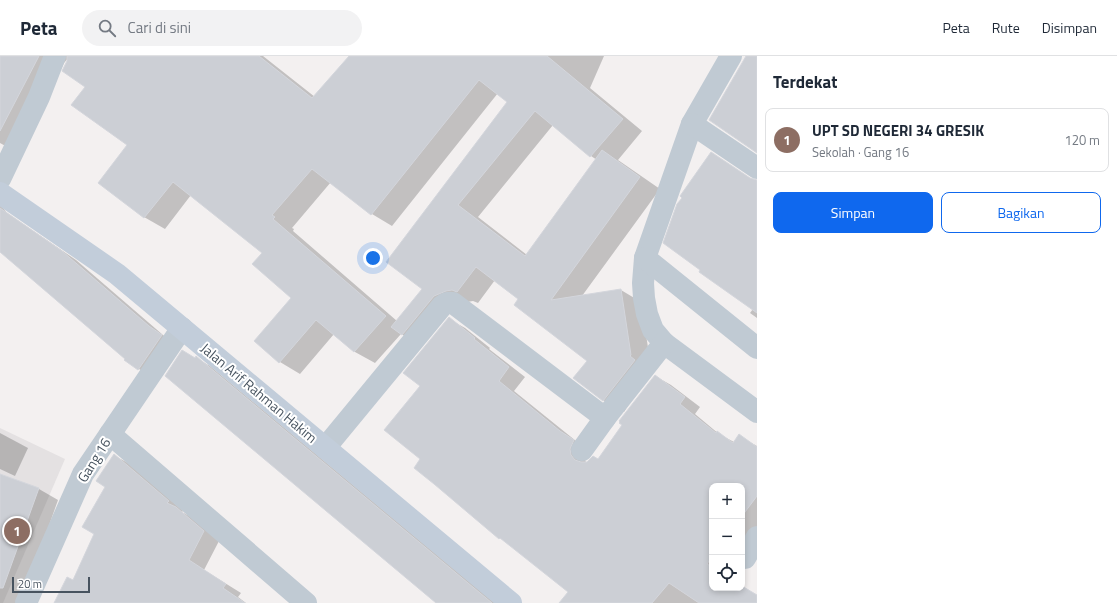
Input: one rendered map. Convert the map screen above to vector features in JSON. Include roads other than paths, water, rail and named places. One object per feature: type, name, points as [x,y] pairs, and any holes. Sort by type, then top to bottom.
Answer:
[{"type":"main road","name":"Jalan Arif Rahman Hakim","points":[[0,193],[117,274],[511,603]]},
{"type":"street","points":[[0,179],[39,97],[55,56]]},
{"type":"street","points":[[731,56],[692,124],[645,258],[643,283],[644,298],[647,314],[653,330],[664,343],[757,412]]},
{"type":"street","points":[[692,124],[757,168]]},
{"type":"street","points":[[645,258],[757,348]]},
{"type":"street","points":[[325,448],[446,303],[453,303],[605,418]]},
{"type":"street","name":"Gang 16","points":[[26,603],[83,474],[182,328]]},
{"type":"street","points":[[582,450],[605,418],[664,343]]},
{"type":"street","points":[[110,434],[306,603]]},
{"type":"street","points":[[745,558],[757,537]]},
{"type":"place","name":"UPT SD NEGERI 34 GRESIK","points":[[17,531]]}]
